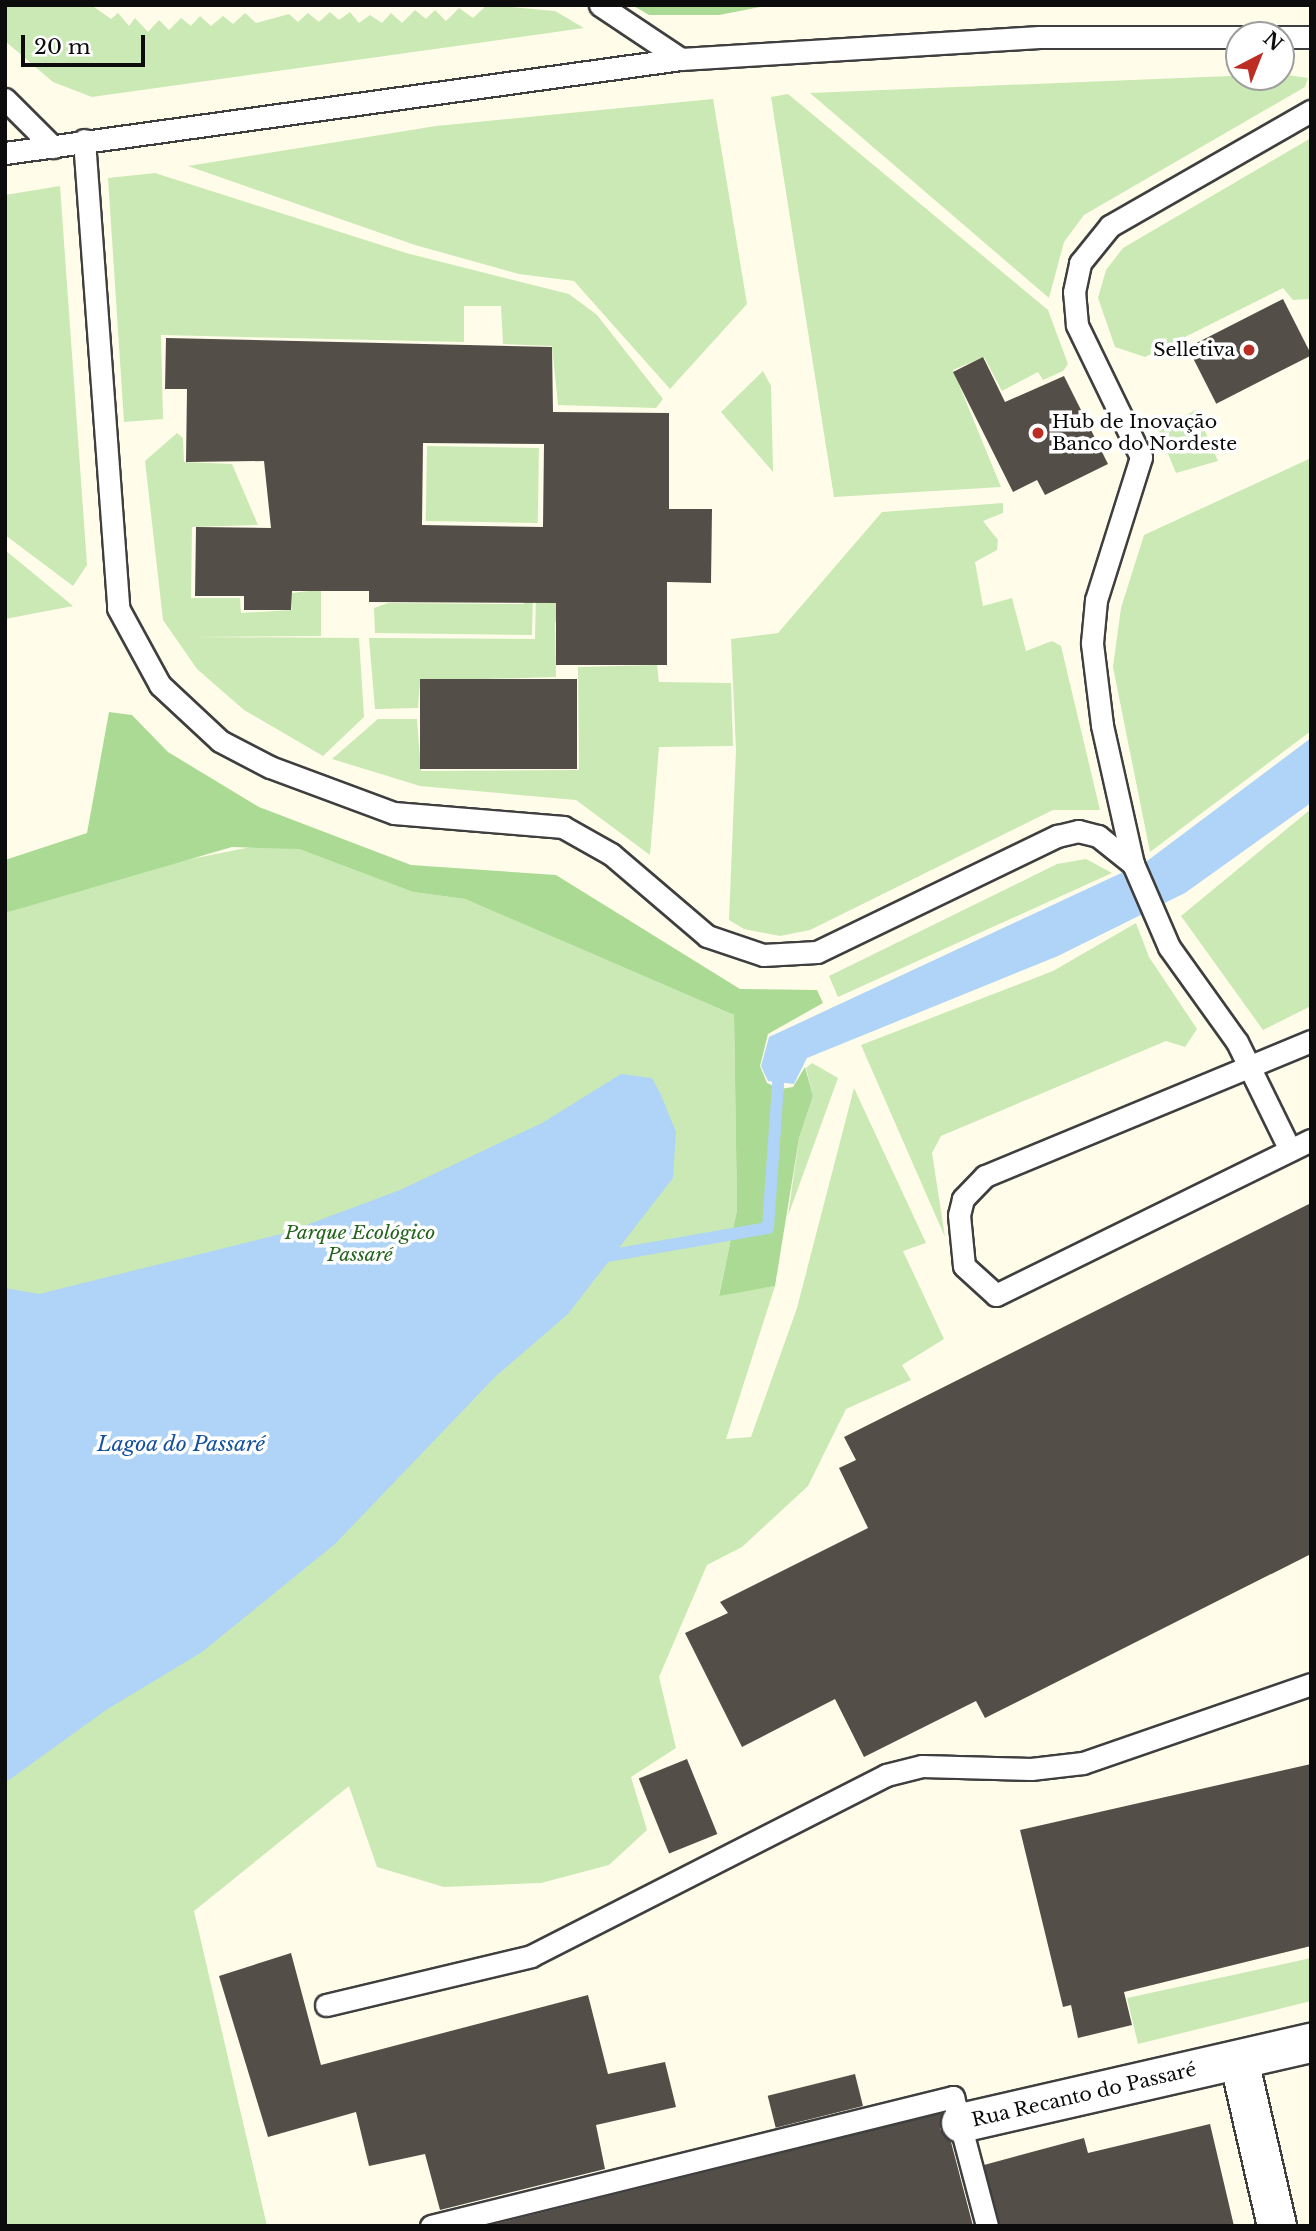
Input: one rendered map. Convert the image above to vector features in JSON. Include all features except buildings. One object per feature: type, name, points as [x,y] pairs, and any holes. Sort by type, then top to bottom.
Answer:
[{"type":"street","name":"Rua Recanto do Passaré","points":[[961,2123],[1311,2043]]},
{"type":"street","points":[[1239,2060],[1277,2226]]},
{"type":"lane","points":[[600,5],[681,59]]},
{"type":"lane","points":[[5,153],[681,59],[1026,38],[1225,37]]},
{"type":"lane","points":[[5,99],[53,146]]},
{"type":"lane","points":[[1290,1150],[1252,1067],[1169,947],[1133,864],[1102,726],[1092,643],[1096,600],[1141,457],[1077,325],[1080,263],[1133,209],[1311,111]]},
{"type":"lane","points":[[84,140],[118,608],[160,685],[220,741],[270,767],[394,813],[563,827],[611,854],[708,936],[763,956],[817,952],[1057,836],[1078,831],[1098,836],[1133,864]]},
{"type":"lane","points":[[1311,1041],[985,1176],[963,1199],[959,1215],[964,1266],[996,1295],[1311,1140]]},
{"type":"lane","points":[[326,2005],[531,1956],[886,1775],[922,1766],[1031,1769],[1083,1763],[1311,1684]]},
{"type":"lane","points":[[431,2226],[953,2097],[961,2123]]},
{"type":"lane","name":"Rua Recanto do Passaré","points":[[961,2123],[987,2226]]},
{"type":"green space","points":[[5,5],[91,5],[111,19],[118,13],[129,26],[135,18],[148,32],[159,20],[169,30],[181,18],[191,26],[200,16],[211,26],[223,16],[233,24],[245,13],[256,23],[289,14],[298,22],[308,13],[319,22],[330,12],[339,20],[350,12],[359,23],[370,15],[382,23],[391,13],[402,23],[415,10],[426,19],[435,10],[446,21],[459,8],[473,18],[487,5],[555,11],[584,28],[92,97],[53,82],[5,41]]},
{"type":"green space","points":[[632,5],[770,5],[719,15],[649,15]]},
{"type":"green space","points":[[1225,76],[1225,91],[1295,91],[1295,76],[1308,78],[1305,87],[1084,215],[1064,242],[1049,298],[810,93]]},
{"type":"green space","points":[[788,94],[1048,310],[1068,364],[1063,371],[1043,380],[1038,372],[1002,391],[984,357],[953,370],[1001,487],[834,497],[771,97]]},
{"type":"green space","points":[[713,99],[747,304],[670,389],[574,281],[519,274],[415,245],[188,166],[436,126]]},
{"type":"green space","points":[[1311,138],[1311,299],[1293,300],[1283,288],[1145,357],[1115,347],[1098,298],[1106,270],[1123,248]]},
{"type":"green space","points":[[155,173],[406,253],[569,294],[597,315],[663,399],[656,408],[558,405],[552,346],[503,344],[501,306],[464,306],[464,342],[161,335],[163,419],[124,422],[108,178]]},
{"type":"green space","points":[[60,186],[87,565],[73,586],[5,535],[5,195]]},
{"type":"green space","points":[[763,371],[771,386],[773,472],[721,412]]},
{"type":"green space","points":[[1196,410],[1218,461],[1176,473],[1158,430]]},
{"type":"green space","points":[[177,433],[183,438],[184,462],[232,464],[258,525],[192,527],[191,598],[240,598],[241,613],[292,610],[292,593],[309,591],[310,556],[321,588],[321,636],[192,637],[359,638],[364,717],[323,756],[244,710],[197,669],[163,620],[145,461]]},
{"type":"green space","points":[[427,446],[539,448],[538,523],[426,521]]},
{"type":"green space","points":[[1311,458],[1311,731],[1150,852],[1113,667],[1121,608],[1144,535]]},
{"type":"green space","points":[[1003,503],[1003,513],[983,521],[998,540],[997,550],[975,562],[983,606],[1012,598],[1026,651],[1052,641],[1061,646],[1100,810],[1053,810],[810,930],[780,936],[744,929],[729,920],[736,750],[731,639],[778,633],[882,512]]},
{"type":"green space","points":[[5,550],[73,606],[5,619]]},
{"type":"green space","points":[[525,578],[577,619],[555,622],[556,677],[420,681],[418,708],[375,709],[369,638],[535,639],[536,592]]},
{"type":"green space","points":[[525,595],[533,595],[532,635],[375,633],[374,608],[388,603],[524,604]]},
{"type":"green space","points":[[657,665],[659,682],[731,683],[733,746],[659,747],[650,855],[576,800],[420,786],[332,759],[378,719],[417,719],[421,771],[579,770],[578,667]]},
{"type":"green space","points":[[109,712],[132,715],[168,752],[259,807],[411,865],[556,875],[740,989],[817,990],[823,1003],[768,1034],[760,1066],[767,1083],[780,1089],[793,1087],[805,1067],[813,1096],[799,1138],[775,1286],[719,1296],[737,1210],[734,1015],[465,899],[413,892],[299,849],[232,847],[5,913],[5,860],[87,833]]},
{"type":"green space","points":[[1311,809],[1311,1006],[1263,1030],[1181,916]]},
{"type":"green space","name":"Parque Ecológico Passaré","points":[[261,845],[299,849],[413,892],[465,899],[734,1015],[737,1210],[719,1295],[775,1286],[726,1439],[751,1437],[797,1308],[854,1088],[926,1243],[903,1251],[944,1339],[902,1365],[911,1380],[846,1409],[808,1486],[742,1547],[707,1565],[659,1677],[676,1748],[631,1777],[647,1830],[609,1865],[541,1883],[444,1887],[377,1867],[349,1786],[194,1911],[267,2226],[5,2226],[5,913],[161,865]]},
{"type":"green space","points":[[1086,859],[1112,873],[838,997],[829,976],[1057,864]]},
{"type":"green space","points":[[1136,923],[1149,957],[1197,1029],[1185,1047],[1166,1041],[941,1136],[932,1153],[945,1237],[861,1045],[1053,971]]},
{"type":"green space","points":[[812,1063],[838,1078],[788,1216],[799,1138],[813,1096],[806,1068]]},
{"type":"green space","points":[[1311,1958],[1311,2001],[1138,2044],[1127,1998]]},
{"type":"water","points":[[1311,738],[1311,803],[1185,893],[1058,956],[807,1058],[794,1084],[768,1081],[761,1066],[769,1037],[1147,861]]},
{"type":"water","name":"Lagoa do Passaré","points":[[621,1074],[652,1078],[661,1095],[676,1132],[673,1178],[568,1314],[496,1376],[335,1544],[202,1652],[106,1710],[5,1783],[5,1288],[39,1294],[285,1233],[400,1190],[542,1123]]},
{"type":"waterway","points":[[601,1257],[768,1228],[779,1071]]},
{"type":"place","name":"Selletiva","points":[[1249,350]]},
{"type":"place","name":"Hub de Inovação Banco do Nordeste","points":[[1038,433]]}]
